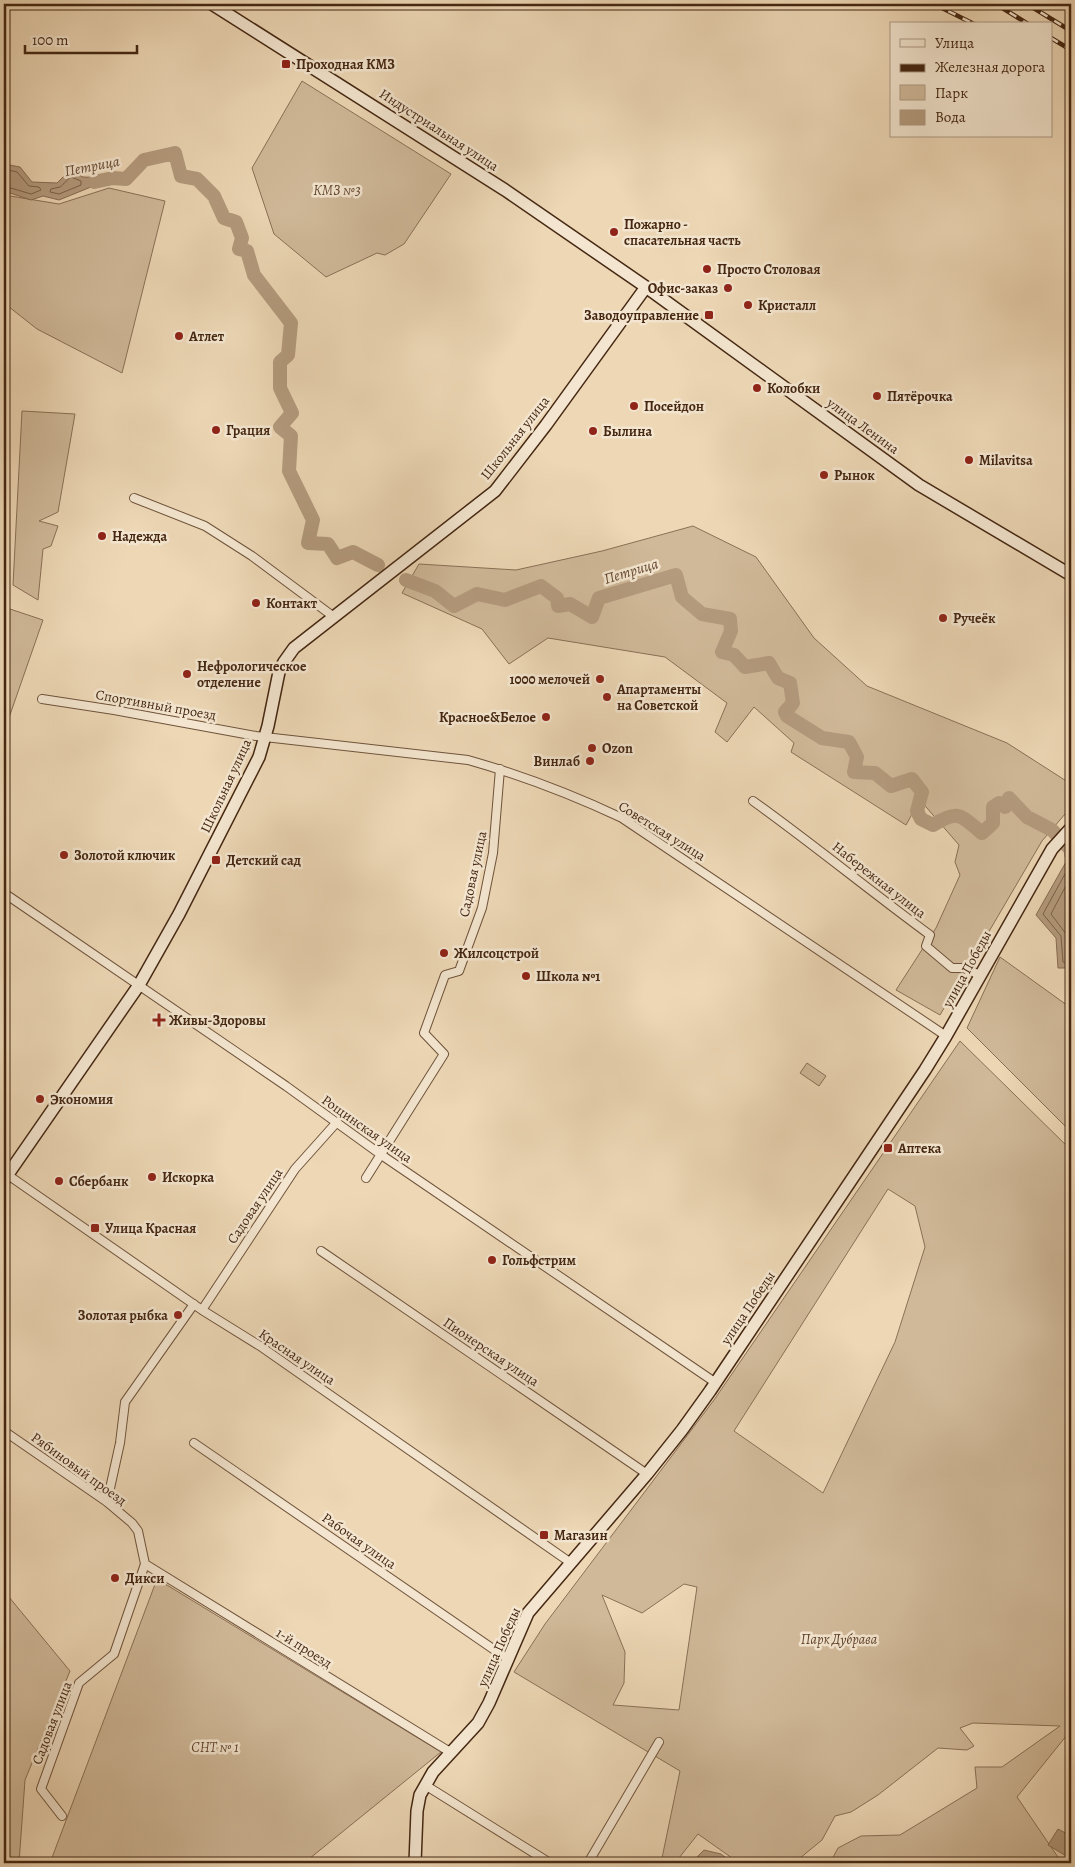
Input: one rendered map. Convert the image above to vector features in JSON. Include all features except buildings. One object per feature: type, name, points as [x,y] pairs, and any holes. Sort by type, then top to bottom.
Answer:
[{"type":"main road","name":"Индустриальная улица","points":[[212,4],[504,190],[646,287]]},
{"type":"main road","name":"улица Ленина","points":[[646,287],[910,479],[1071,575]]},
{"type":"main road","name":"Школьная улица","points":[[6,1173],[139,985],[179,914],[250,778],[265,737],[279,672],[294,648],[495,491],[526,452],[646,287]]},
{"type":"main road","name":"улица Победы","points":[[415,1863],[416,1811],[420,1795],[425,1785],[450,1752],[478,1723],[509,1660],[528,1613],[647,1474],[716,1383],[878,1142],[946,1036],[1052,849],[1071,828]]},
{"type":"street","points":[[134,498],[205,526],[252,556],[334,618]]},
{"type":"street","name":"Спортивный проезд","points":[[42,699],[265,737]]},
{"type":"street","name":"Советская улица","points":[[265,737],[468,760],[500,769],[590,803],[622,818],[946,1036]]},
{"type":"street","name":"Садовая улица","points":[[366,1178],[444,1054],[424,1033],[446,975],[459,971],[482,908],[493,853],[500,769]]},
{"type":"street","name":"Набережная улица","points":[[753,801],[812,843],[880,898],[930,935],[926,946],[952,968],[967,968],[980,976]]},
{"type":"street","name":"Рощинская улица","points":[[4,893],[338,1122],[380,1154],[716,1383]]},
{"type":"street","name":"Садовая улица","points":[[202,1310],[294,1169],[338,1122]]},
{"type":"street","name":"Красная улица","points":[[6,1173],[202,1310],[260,1346],[571,1562]]},
{"type":"street","name":"Пионерская улица","points":[[321,1251],[647,1474]]},
{"type":"street","points":[[107,1502],[120,1443],[125,1402],[194,1304]]},
{"type":"street","name":"Рябиновый проезд","points":[[4,1431],[107,1502],[132,1523],[138,1531],[145,1564]]},
{"type":"street","name":"Рабочая улица","points":[[194,1443],[509,1660]]},
{"type":"street","name":"Садовая улица","points":[[62,1816],[40,1789],[79,1683],[114,1654],[145,1564]]},
{"type":"street","name":"1-й проезд","points":[[145,1564],[450,1752]]},
{"type":"street","points":[[588,1863],[659,1742]]},
{"type":"street","points":[[425,1785],[550,1863]]},
{"type":"green space","name":"КМЗ №3","points":[[302,81],[451,174],[404,244],[385,255],[377,253],[326,277],[274,234],[252,168]]},
{"type":"green space","points":[[109,188],[165,201],[122,373],[37,329],[4,303],[4,195],[59,204]]},
{"type":"green space","points":[[22,411],[75,414],[58,512],[39,521],[58,526],[51,546],[43,549],[38,600],[13,585]]},
{"type":"green space","points":[[693,526],[756,557],[814,638],[867,686],[1007,743],[1071,784],[1071,807],[1042,841],[940,1015],[896,990],[936,928],[960,875],[955,862],[959,845],[920,800],[906,825],[791,752],[794,743],[754,707],[727,742],[715,732],[727,703],[665,657],[548,638],[509,664],[482,629],[402,593],[419,564],[516,570],[602,551]]},
{"type":"green space","points":[[4,607],[43,620],[4,732]]},
{"type":"green space","points":[[1000,957],[1071,1008],[1071,1132],[967,1028]]},
{"type":"green space","name":"Парк Дубрава","points":[[960,1041],[1071,1150],[1071,1735],[1067,1735],[1017,1797],[1062,1863],[832,1863],[831,1861],[838,1848],[861,1836],[900,1835],[977,1788],[975,1767],[1002,1767],[1060,1726],[973,1723],[960,1728],[974,1746],[967,1750],[938,1748],[878,1795],[851,1812],[835,1816],[822,1840],[794,1863],[739,1863],[698,1834],[675,1863],[661,1863],[680,1771],[514,1672],[545,1624],[714,1400]],"holes":[[[888,1189],[915,1206],[925,1247],[895,1342],[823,1493],[734,1431]],[[684,1584],[697,1587],[679,1710],[613,1705],[624,1683],[625,1652],[602,1595],[642,1613]]]},
{"type":"green space","points":[[807,1063],[826,1076],[819,1086],[800,1073]]},
{"type":"green space","name":"СНТ № 1","points":[[157,1579],[441,1752],[304,1863],[50,1863]]},
{"type":"green space","points":[[4,1591],[70,1671],[25,1780],[19,1863],[4,1863]]},
{"type":"water","points":[[4,164],[20,167],[32,182],[57,183],[70,170],[83,177],[113,178],[59,200],[43,196],[31,200],[4,191]]},
{"type":"water","points":[[1071,853],[1071,968],[1058,968],[1056,938],[1036,915]]},
{"type":"water","points":[[1058,1829],[1071,1836],[1071,1859],[1048,1845]]},
{"type":"water","points":[[704,1850],[721,1854],[733,1863],[693,1863]]},
{"type":"waterway","name":"Петрица","points":[[94,182],[113,178],[126,179],[144,160],[175,153],[181,176],[197,179],[214,196],[224,218],[236,222],[242,238],[239,249],[247,251],[254,275],[291,323],[288,355],[280,362],[280,388],[292,413],[280,427],[291,436],[289,471],[313,520],[308,543],[328,544],[337,558],[353,552],[378,565]]},
{"type":"waterway","name":"Петрица","points":[[406,580],[435,591],[454,606],[477,594],[505,600],[541,586],[557,598],[558,606],[570,604],[592,617],[599,598],[676,575],[682,597],[702,614],[730,619],[731,631],[722,652],[734,655],[745,667],[769,663],[778,678],[790,683],[793,703],[785,712],[787,716],[822,738],[849,742],[857,757],[854,772],[875,773],[891,786],[912,779],[922,792],[917,811],[921,819],[933,825],[949,817],[959,816],[982,833],[993,823],[993,807],[999,803],[1005,807],[1009,798],[1027,817],[1052,830],[1071,850],[1071,854]]},
{"type":"railway","points":[[934,4],[970,22]]},
{"type":"railway","points":[[996,4],[1025,22]]},
{"type":"railway","points":[[1027,4],[1071,31]]},
{"type":"railway","points":[[1052,39],[1071,50]]},
{"type":"place","name":"Проходная КМЗ","points":[[286,64]]},
{"type":"place","name":"Пожарно - спасательная часть","points":[[614,232]]},
{"type":"place","name":"Просто Столовая","points":[[707,269]]},
{"type":"place","name":"Офис-заказ","points":[[728,288]]},
{"type":"place","name":"Кристалл","points":[[748,305]]},
{"type":"place","name":"Заводоуправление","points":[[709,315]]},
{"type":"place","name":"Атлет","points":[[179,336]]},
{"type":"place","name":"Колобки","points":[[757,388]]},
{"type":"place","name":"Пятёрочка","points":[[877,396]]},
{"type":"place","name":"Посейдон","points":[[634,406]]},
{"type":"place","name":"Грация","points":[[216,430]]},
{"type":"place","name":"Былина","points":[[593,431]]},
{"type":"place","name":"Milavitsa","points":[[969,460]]},
{"type":"place","name":"Рынок","points":[[824,475]]},
{"type":"place","name":"Надежда","points":[[102,536]]},
{"type":"place","name":"Контакт","points":[[256,603]]},
{"type":"place","name":"Ручеёк","points":[[943,618]]},
{"type":"place","name":"Нефрологическое отделение","points":[[187,674]]},
{"type":"place","name":"1000 мелочей","points":[[600,679]]},
{"type":"place","name":"Апартаменты на Советской","points":[[607,697]]},
{"type":"place","name":"Красное&Белое","points":[[546,717]]},
{"type":"place","name":"Ozon","points":[[592,748]]},
{"type":"place","name":"Винлаб","points":[[590,761]]},
{"type":"place","name":"Золотой ключик","points":[[64,855]]},
{"type":"place","name":"Детский сад","points":[[216,860]]},
{"type":"place","name":"Жилсоцстрой","points":[[444,953]]},
{"type":"place","name":"Школа №1","points":[[526,976]]},
{"type":"place","name":"Живы-Здоровы","points":[[159,1020]]},
{"type":"place","name":"Экономия","points":[[40,1099]]},
{"type":"place","name":"Аптека","points":[[888,1148]]},
{"type":"place","name":"Искорка","points":[[152,1177]]},
{"type":"place","name":"Сбербанк","points":[[59,1181]]},
{"type":"place","name":"Улица Красная","points":[[95,1228]]},
{"type":"place","name":"Гольфстрим","points":[[492,1260]]},
{"type":"place","name":"Золотая рыбка","points":[[178,1315]]},
{"type":"place","name":"Магазин","points":[[544,1535]]},
{"type":"place","name":"Дикси","points":[[115,1578]]}]
